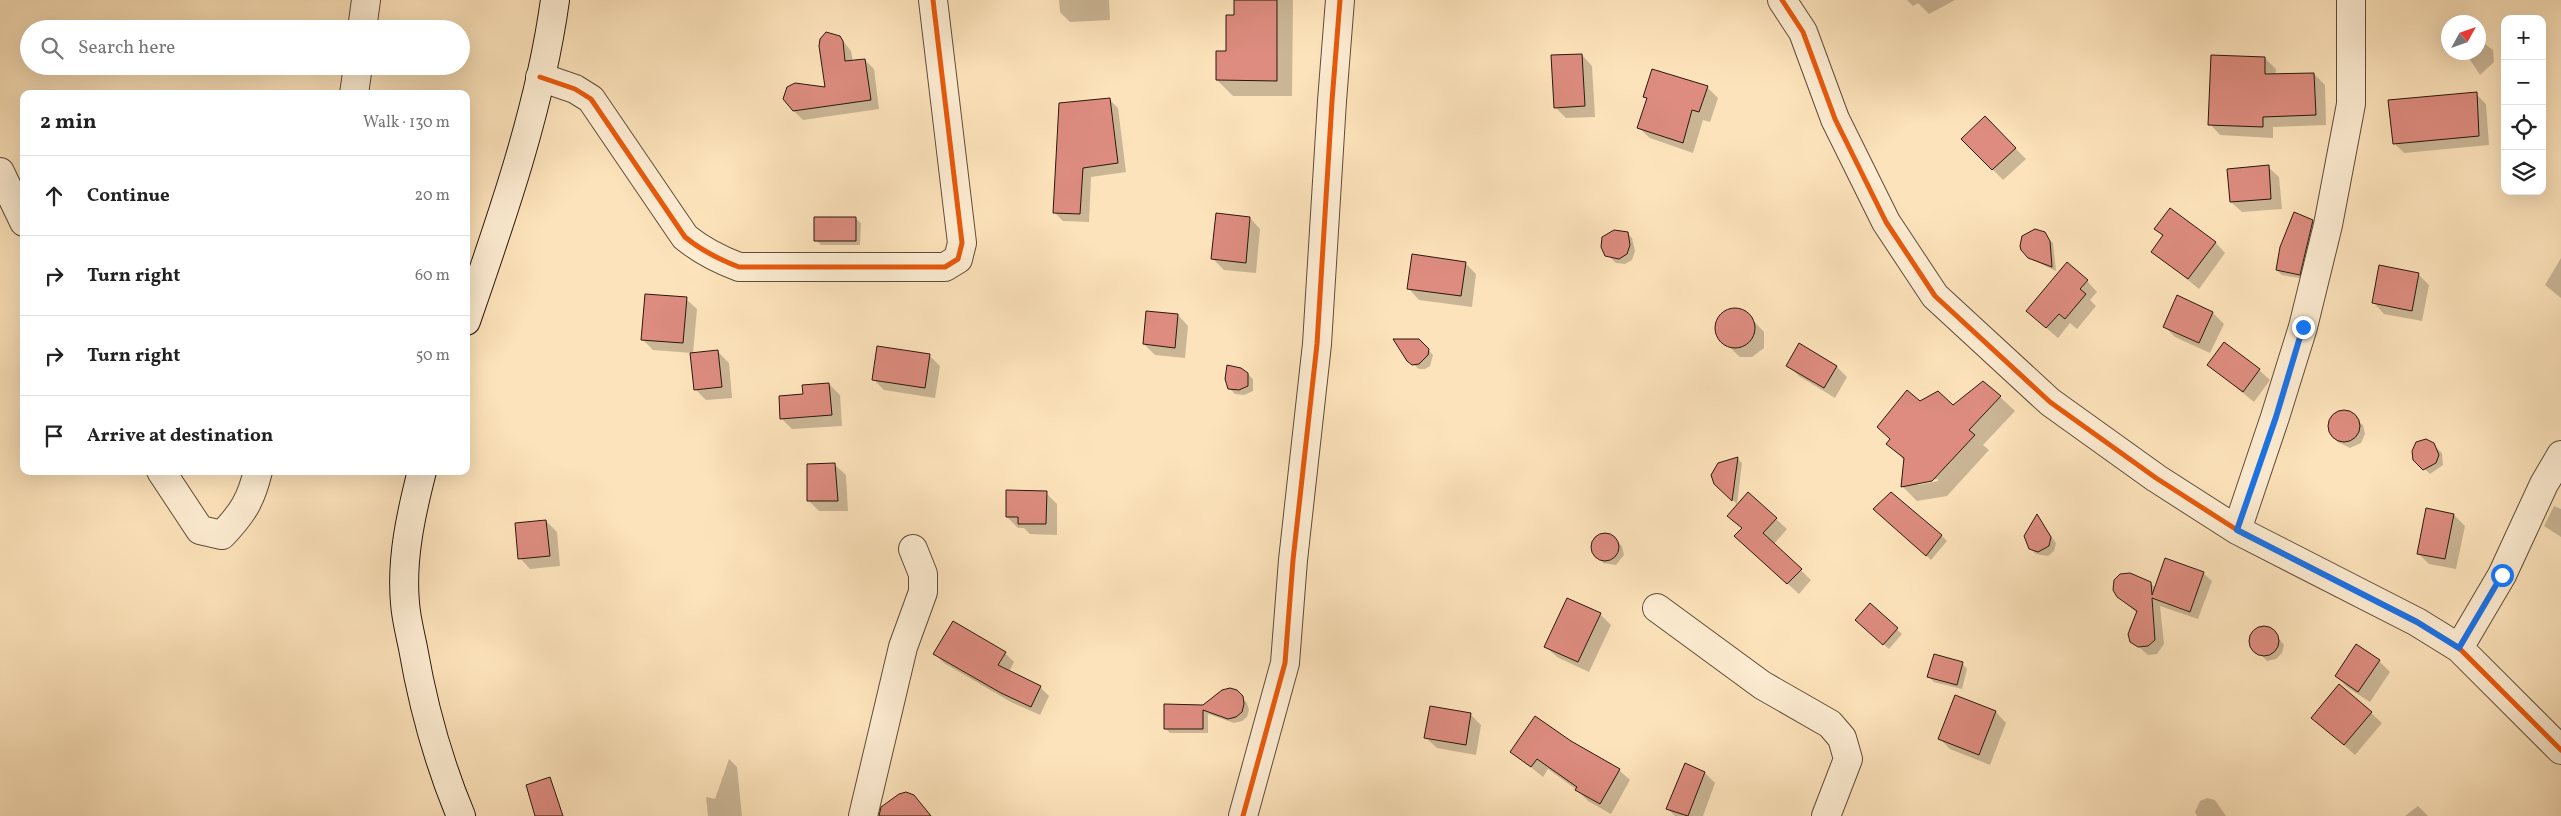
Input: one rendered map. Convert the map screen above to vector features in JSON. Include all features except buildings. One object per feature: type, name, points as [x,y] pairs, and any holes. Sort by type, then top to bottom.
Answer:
[{"type":"street","points":[[363,20],[366,0]]},
{"type":"street","points":[[470,309],[518,161],[550,36],[555,0]]},
{"type":"street","points":[[540,77],[575,90],[591,99],[685,237],[701,250],[717,259],[739,267],[946,267],[958,260],[962,243],[934,0]]},
{"type":"street","points":[[1243,816],[1285,662],[1293,560],[1318,344],[1340,0]]},
{"type":"street","points":[[1782,0],[1803,32],[1835,119],[1886,222],[1935,296],[2050,402],[2156,478],[2237,530],[2417,622],[2459,648],[2561,750]]},
{"type":"street","points":[[2237,530],[2276,417],[2303,327],[2328,225],[2351,104],[2358,2]]},
{"type":"street","points":[[355,90],[357,75]]},
{"type":"street","points":[[0,172],[20,214]]},
{"type":"street","points":[[2459,648],[2502,575],[2544,484],[2561,455]]},
{"type":"street","points":[[165,475],[200,530],[222,535],[242,514],[254,487],[257,475]]},
{"type":"street","points":[[421,475],[411,516],[406,560],[405,603],[421,694],[441,768],[461,816]]},
{"type":"street","points":[[863,816],[903,647],[923,592],[923,574],[913,549]]},
{"type":"street","points":[[1657,608],[1762,685],[1830,724],[1842,738],[1848,759],[1826,816]]},
{"type":"cycle path","points":[[540,77],[575,89],[591,99],[685,237],[717,258],[739,267],[945,267],[958,259],[962,243],[933,0]]},
{"type":"cycle path","points":[[1243,816],[1285,663],[1293,560],[1317,344],[1340,0]]},
{"type":"cycle path","points":[[1782,0],[1803,32],[1835,119],[1886,222],[1935,296],[2050,402],[2156,478],[2237,530],[2417,622],[2459,648],[2561,750]]},
{"type":"route","points":[[2303,327],[2276,417],[2237,530],[2417,622],[2459,648],[2502,575]]}]
